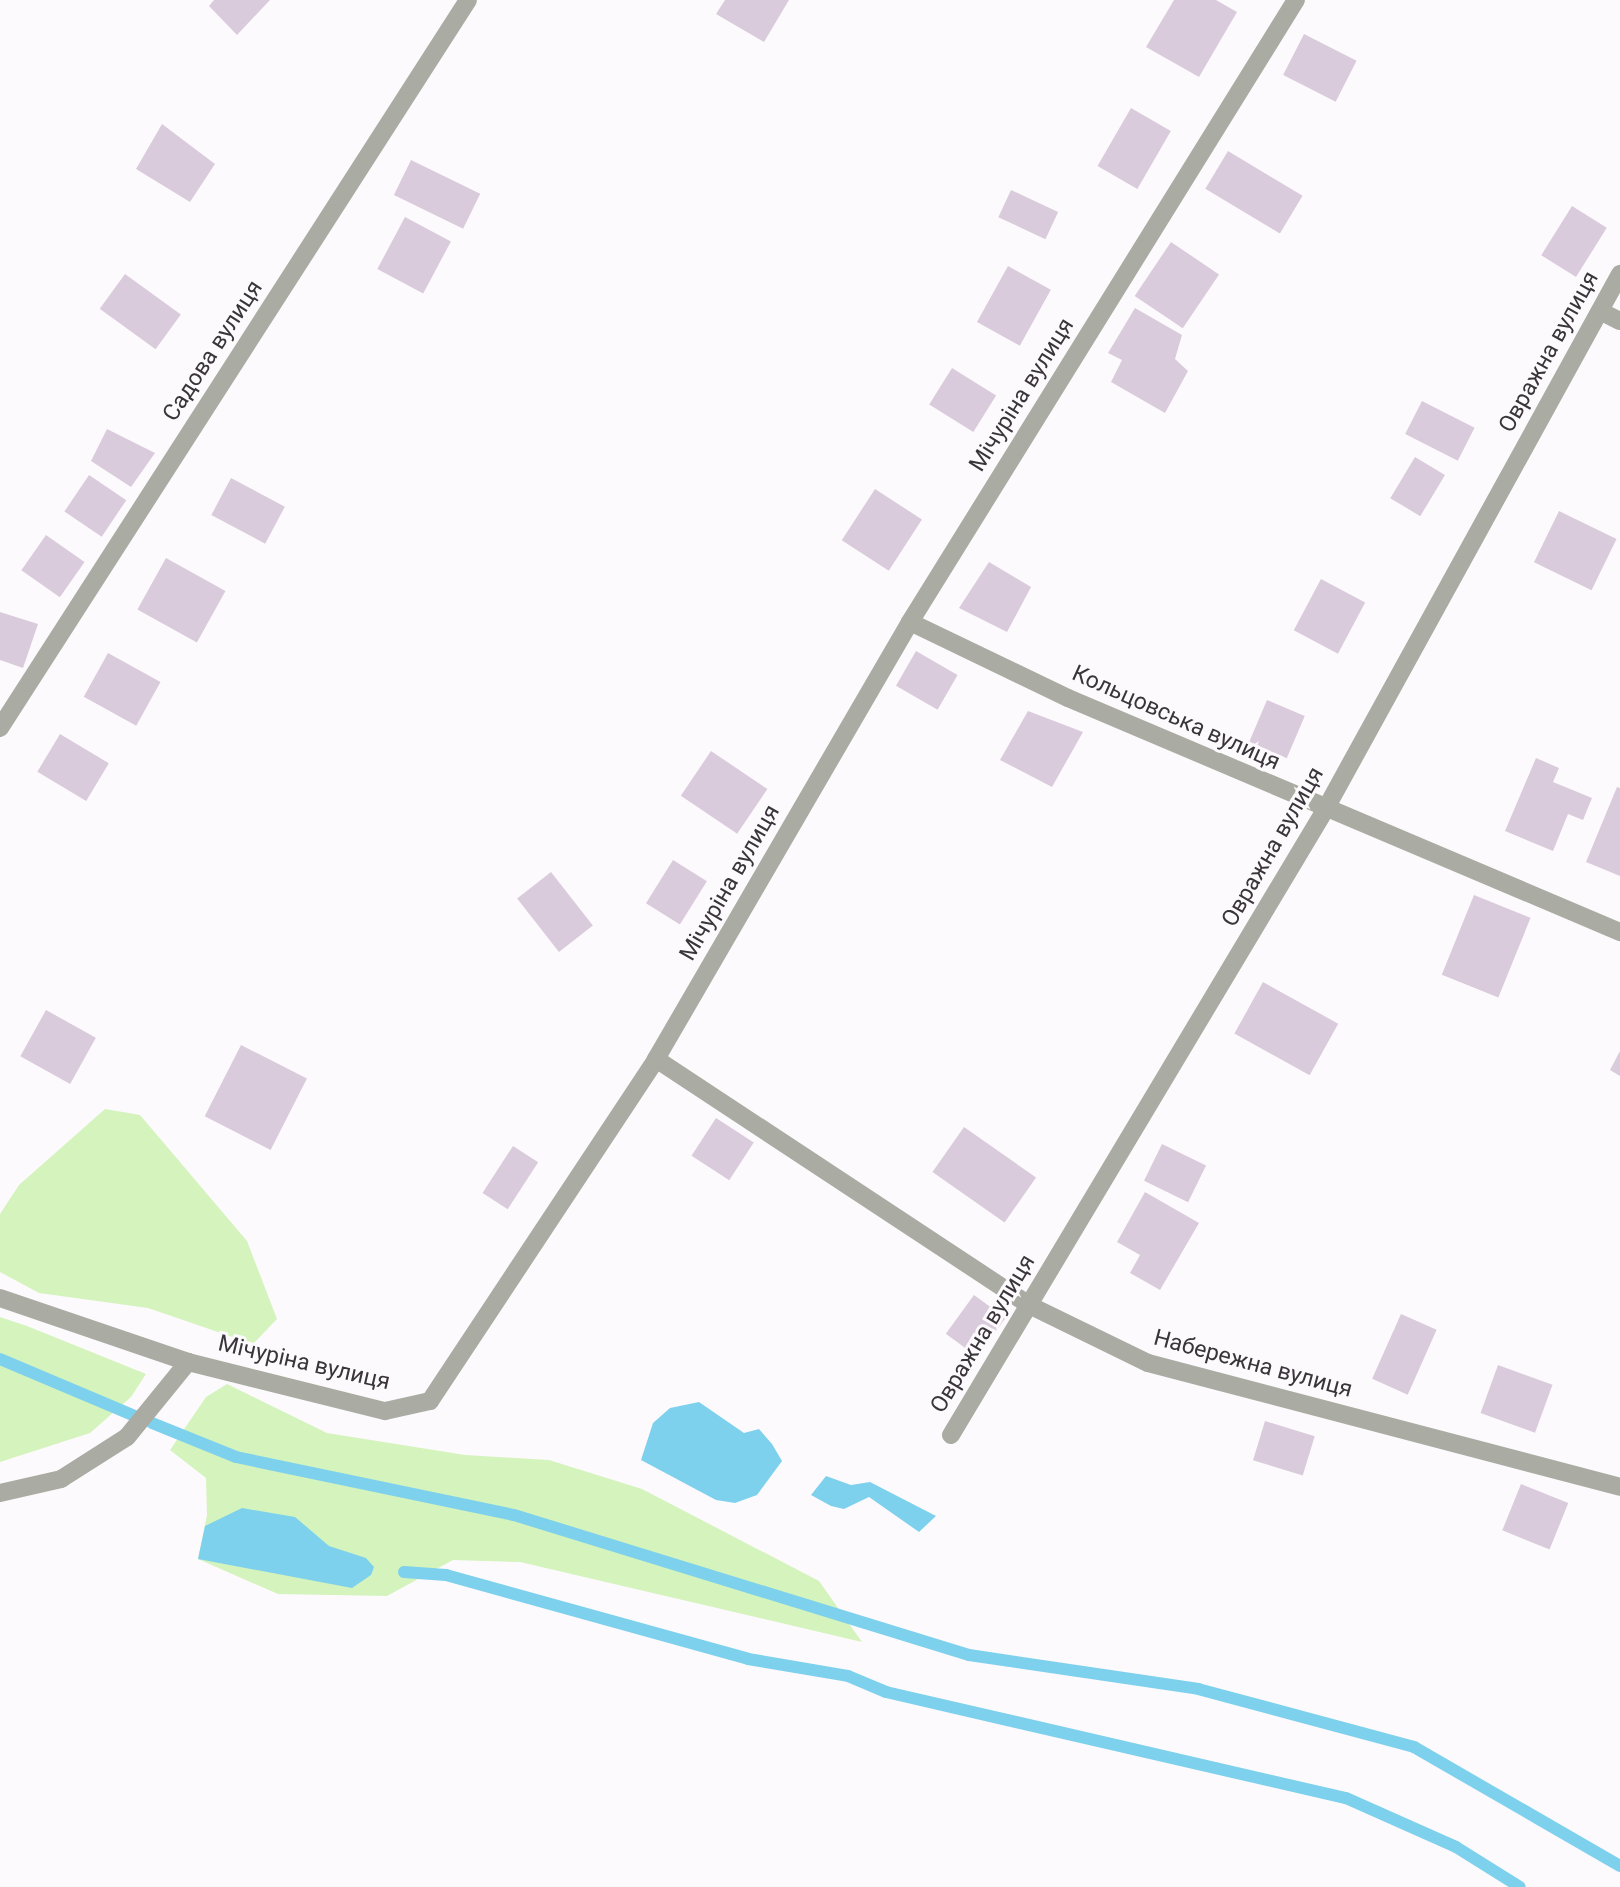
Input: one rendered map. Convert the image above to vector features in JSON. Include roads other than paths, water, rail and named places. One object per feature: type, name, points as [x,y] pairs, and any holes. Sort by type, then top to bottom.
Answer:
[{"type":"street","name":"Садова вулиця","points":[[0,728],[468,0]]},
{"type":"street","name":"Мічуріна вулиця","points":[[0,1298],[188,1362],[385,1411],[429,1401],[656,1059],[910,622],[1296,0]]},
{"type":"street","name":"Овражна вулиця","points":[[951,1435],[1325,810],[1620,274]]},
{"type":"street","points":[[1600,311],[1620,321]]},
{"type":"street","name":"Кольцовська вулиця","points":[[910,622],[1325,810],[1620,932]]},
{"type":"street","name":"Набережна вулиця","points":[[656,1059],[1028,1305],[1148,1363],[1620,1487]]},
{"type":"street","points":[[0,1493],[61,1479],[127,1437],[188,1362]]},
{"type":"water","points":[[699,1402],[744,1433],[759,1429],[772,1444],[782,1461],[757,1495],[735,1503],[716,1500],[641,1460],[653,1423],[670,1408]]},
{"type":"water","points":[[826,1476],[851,1485],[870,1482],[936,1516],[919,1532],[869,1497],[844,1509],[831,1506],[811,1495]]},
{"type":"water","points":[[242,1508],[295,1517],[329,1546],[366,1558],[374,1567],[371,1575],[352,1588],[198,1559],[205,1526]]},
{"type":"waterway","points":[[0,1359],[135,1416]]},
{"type":"waterway","points":[[152,1423],[236,1457],[514,1515],[969,1655],[1198,1689],[1414,1747],[1620,1866]]},
{"type":"waterway","points":[[404,1572],[446,1575],[748,1659],[848,1676],[886,1692],[1346,1798],[1456,1847],[1520,1887]]}]
